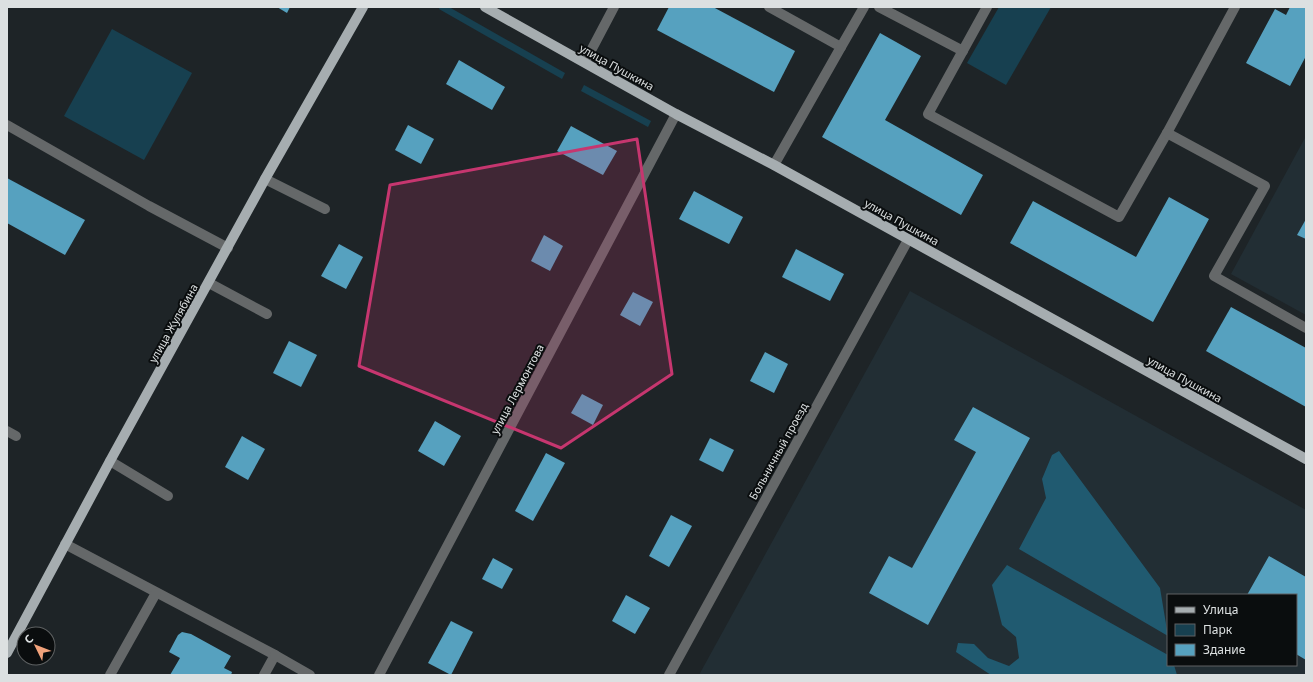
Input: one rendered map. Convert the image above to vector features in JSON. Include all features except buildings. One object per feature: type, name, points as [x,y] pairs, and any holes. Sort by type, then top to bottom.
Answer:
[{"type":"main road","name":"улица Жулябина","points":[[7,653],[110,461],[265,180],[363,7]]},
{"type":"main road","name":"улица Пушкина","points":[[485,7],[676,114],[774,165],[1306,459]]},
{"type":"street","points":[[585,62],[614,7]]},
{"type":"street","points":[[769,7],[841,47]]},
{"type":"street","points":[[774,165],[864,7]]},
{"type":"street","points":[[879,7],[963,51]]},
{"type":"street","points":[[986,7],[928,114],[1119,217],[1167,133],[1235,7]]},
{"type":"street","name":"улица Лермонтова","points":[[379,675],[676,114]]},
{"type":"street","points":[[7,125],[149,206],[228,248]]},
{"type":"street","points":[[1167,133],[1265,186],[1214,276],[1306,328]]},
{"type":"street","points":[[265,180],[324,209]]},
{"type":"street","name":"Больничный проезд","points":[[669,675],[908,240]]},
{"type":"street","points":[[209,283],[267,314]]},
{"type":"street","points":[[110,461],[168,496]]},
{"type":"street","points":[[65,544],[310,675]]},
{"type":"street","points":[[110,675],[156,593]]},
{"type":"street","points":[[264,675],[275,656]]},
{"type":"highlighted area","points":[[637,139],[672,374],[561,448],[359,366],[390,185]]},
{"type":"shaded area","points":[[1306,136],[1306,315],[1231,274]]},
{"type":"shaded area","points":[[910,291],[1306,510],[1306,675],[699,675]]},
{"type":"shaded area","points":[[1059,451],[1160,588],[1167,635],[1019,549],[1046,498],[1042,479],[1052,455]]},
{"type":"shaded area","points":[[1007,565],[1167,654],[1167,666],[1174,666],[1177,675],[991,675],[956,652],[958,643],[974,644],[988,658],[1009,666],[1019,658],[1016,637],[1002,625],[992,585]]},
{"type":"green space","points":[[440,7],[449,7],[565,73],[562,79],[439,9]]},
{"type":"green space","points":[[999,7],[1051,7],[1006,85],[967,63]]},
{"type":"green space","points":[[112,29],[192,73],[144,160],[64,116]]},
{"type":"green space","points":[[584,85],[651,121],[648,127],[581,91]]}]
